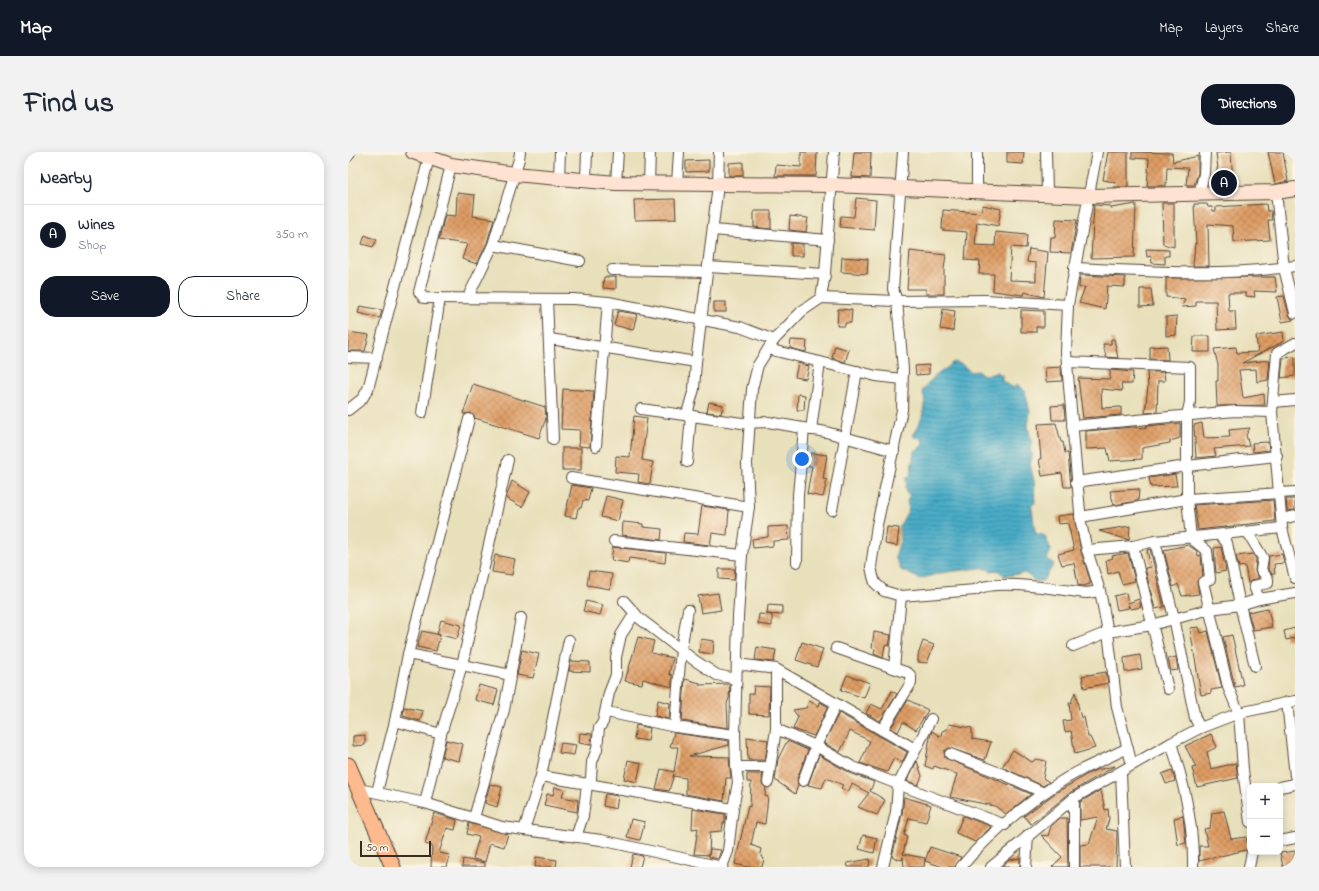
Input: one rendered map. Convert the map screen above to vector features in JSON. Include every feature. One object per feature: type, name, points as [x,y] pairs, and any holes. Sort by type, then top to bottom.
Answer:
[{"type":"main road","points":[[348,765],[393,867]]},
{"type":"street","points":[[348,156],[350,152]]},
{"type":"street","points":[[413,152],[440,162],[514,174],[586,179],[616,183],[833,185],[1089,196],[1276,192],[1295,189]]},
{"type":"street","points":[[468,297],[493,245],[520,152]]},
{"type":"street","points":[[559,178],[560,152]]},
{"type":"street","points":[[586,179],[588,152]]},
{"type":"street","points":[[616,183],[618,152]]},
{"type":"street","points":[[649,184],[650,152]]},
{"type":"street","points":[[678,184],[679,152]]},
{"type":"street","points":[[687,462],[691,416],[688,410],[694,389],[701,319],[718,185],[719,152]]},
{"type":"street","points":[[821,298],[825,274],[833,185],[834,152]]},
{"type":"street","points":[[903,152],[893,289],[897,301],[902,379],[902,410],[894,451],[876,525],[871,567],[875,583],[884,591],[901,596],[975,590],[981,586],[1001,584],[1087,593],[1100,591]]},
{"type":"street","points":[[977,152],[977,192]]},
{"type":"street","points":[[1046,152],[1047,194]]},
{"type":"street","points":[[1097,152],[1068,306],[1066,362],[1080,517],[1087,550],[1100,591],[1108,632],[1117,706],[1132,765]]},
{"type":"street","points":[[1199,194],[1204,174],[1204,152]]},
{"type":"street","points":[[440,162],[419,292],[424,298],[468,297],[574,299],[608,302],[740,327],[774,340]]},
{"type":"street","points":[[348,410],[362,399],[368,389],[376,358],[440,162]]},
{"type":"street","points":[[1276,192],[1284,268],[1295,313]]},
{"type":"street","points":[[713,230],[828,240]]},
{"type":"street","points":[[493,245],[580,261]]},
{"type":"street","points":[[1074,268],[1188,272],[1250,272],[1295,266]]},
{"type":"street","points":[[612,270],[707,269],[825,274]]},
{"type":"street","points":[[422,413],[440,298]]},
{"type":"street","points":[[359,789],[425,803],[502,826],[601,840],[722,867],[728,851],[738,782],[735,735],[737,726],[736,679],[742,555],[749,507],[747,463],[752,389],[758,365],[774,340],[802,312],[821,298],[897,301],[985,300],[1068,306]]},
{"type":"street","points":[[547,299],[550,339],[553,439]]},
{"type":"street","points":[[596,446],[608,302]]},
{"type":"street","points":[[550,339],[696,362]]},
{"type":"street","points":[[1295,343],[1276,353],[1273,407],[1282,524],[1295,578]]},
{"type":"street","points":[[768,349],[857,372],[902,379]]},
{"type":"street","points":[[348,357],[376,358]]},
{"type":"street","points":[[797,562],[798,494],[807,430],[820,362]]},
{"type":"street","points":[[1066,362],[1190,367],[1190,402],[1187,415],[1187,499],[1191,538],[1207,551],[1210,579],[1203,582],[1228,687],[1239,713],[1247,783]]},
{"type":"street","points":[[832,510],[857,372]]},
{"type":"street","points":[[1072,426],[1273,407],[1295,400]]},
{"type":"street","points":[[641,409],[742,423],[750,421],[768,422],[845,436],[894,451]]},
{"type":"street","points":[[377,792],[395,721],[408,654],[469,420]]},
{"type":"street","points":[[1076,482],[1187,466],[1277,456]]},
{"type":"street","points":[[425,803],[441,734],[462,665],[508,460]]},
{"type":"street","points":[[571,478],[749,507]]},
{"type":"street","points":[[1080,517],[1187,499],[1295,492]]},
{"type":"street","points":[[1087,550],[1133,546],[1155,541],[1248,533],[1282,524],[1295,516]]},
{"type":"street","points":[[1248,533],[1263,558],[1261,570],[1268,579],[1268,583],[1254,586],[1259,599]]},
{"type":"street","points":[[1221,536],[1227,543],[1255,666]]},
{"type":"street","points":[[614,541],[742,555]]},
{"type":"street","points":[[1155,541],[1174,618],[1195,718],[1200,728]]},
{"type":"street","points":[[1133,546],[1168,689]]},
{"type":"street","points":[[1073,646],[1108,632],[1152,624],[1210,609],[1240,605],[1259,599],[1295,593]]},
{"type":"street","points":[[894,668],[901,596]]},
{"type":"street","points":[[624,601],[639,618],[651,628],[717,675],[736,679]]},
{"type":"street","points":[[675,727],[681,649],[688,610]]},
{"type":"street","points":[[576,837],[586,803],[587,785],[597,748],[599,728],[603,722],[609,693],[616,675],[616,657],[621,635],[635,613]]},
{"type":"street","points":[[474,818],[495,743],[511,674],[521,618]]},
{"type":"street","points":[[524,830],[541,776],[569,640]]},
{"type":"street","points":[[836,648],[908,673],[911,676],[911,683],[882,730]]},
{"type":"street","points":[[408,654],[511,674]]},
{"type":"street","points":[[737,666],[745,664],[776,669],[915,749]]},
{"type":"street","points":[[768,782],[776,729],[776,669]]},
{"type":"street","points":[[991,867],[1074,798],[1200,728],[1239,713],[1291,702],[1295,776]]},
{"type":"street","points":[[802,781],[816,746],[836,704]]},
{"type":"street","points":[[606,712],[675,727],[735,735]]},
{"type":"street","points":[[883,867],[896,812],[898,785],[931,719]]},
{"type":"street","points":[[395,721],[441,734]]},
{"type":"street","points":[[776,729],[816,746],[853,767],[1005,825]]},
{"type":"street","points":[[1171,743],[1181,776],[1194,838],[1193,867]]},
{"type":"street","points":[[961,867],[975,850],[1044,793],[1082,770],[1128,748]]},
{"type":"street","points":[[950,754],[1005,774],[1044,793]]},
{"type":"street","points":[[736,766],[770,767]]},
{"type":"street","points":[[1121,773],[1125,867]]},
{"type":"street","points":[[541,776],[733,809]]},
{"type":"street","points":[[1283,786],[1295,784]]},
{"type":"street","points":[[1074,798],[1074,867]]},
{"type":"street","points":[[1026,867],[1028,835]]},
{"type":"street","points":[[1283,840],[1295,838]]},
{"type":"street","points":[[1249,867],[1251,855]]},
{"type":"water","points":[[954,362],[961,364],[971,372],[977,371],[983,375],[993,374],[996,372],[1002,375],[1002,381],[1014,388],[1017,384],[1025,391],[1030,412],[1028,427],[1032,444],[1030,451],[1033,454],[1030,464],[1034,481],[1035,503],[1031,505],[1032,512],[1036,533],[1045,536],[1051,550],[1047,559],[1054,564],[1043,581],[1035,581],[1025,573],[1005,576],[998,570],[991,571],[988,569],[979,568],[940,573],[920,579],[901,570],[895,557],[900,541],[899,527],[909,509],[907,501],[910,494],[906,493],[906,478],[910,476],[914,451],[918,450],[923,444],[922,438],[914,437],[913,435],[923,414],[925,401],[922,392],[927,384],[936,375]]},
{"type":"building","points":[[801,152],[817,152],[816,176],[775,176],[776,165],[801,167]]},
{"type":"building","points":[[854,152],[871,152],[870,178],[852,177]]},
{"type":"building","points":[[1007,152],[1024,152],[1023,164],[1007,163]]},
{"type":"building","points":[[1108,152],[1128,152],[1128,187],[1114,187],[1115,182],[1103,180]]},
{"type":"building","points":[[1132,152],[1172,153],[1173,162],[1198,156],[1198,173],[1194,185],[1186,185],[1188,168],[1167,167],[1166,186],[1147,186],[1149,159],[1132,158]]},
{"type":"building","points":[[1231,152],[1233,184],[1217,185],[1218,168],[1216,153]]},
{"type":"building","points":[[1268,152],[1283,152],[1288,181],[1275,184]]},
{"type":"building","points":[[709,160],[709,171],[686,172],[686,161]]},
{"type":"building","points":[[743,162],[743,176],[729,176],[729,163]]},
{"type":"building","points":[[457,193],[475,195],[473,216],[494,219],[487,243],[477,264],[462,259],[467,244],[439,240],[445,215],[456,216]]},
{"type":"building","points":[[856,198],[876,200],[874,230],[840,227],[841,216],[854,217]]},
{"type":"building","points":[[675,199],[676,219],[635,220],[634,200]]},
{"type":"building","points":[[1162,203],[1174,203],[1174,247],[1163,244]]},
{"type":"building","points":[[1136,204],[1134,257],[1091,258],[1094,205],[1111,206],[1111,208]]},
{"type":"building","points":[[1194,204],[1207,204],[1208,207],[1212,207],[1213,211],[1216,211],[1216,207],[1266,204],[1267,211],[1271,211],[1272,220],[1268,220],[1270,240],[1234,242],[1233,226],[1208,224],[1209,266],[1193,266],[1195,243],[1196,244]]},
{"type":"building","points":[[983,205],[1001,209],[998,226],[977,222],[975,245],[995,246],[996,232],[1027,235],[1026,248],[1011,247],[1009,280],[1036,281],[1036,263],[1027,262],[1029,249],[1048,252],[1044,297],[1024,292],[1023,295],[993,291],[994,274],[979,274],[980,261],[965,260],[967,232],[942,230],[943,210],[981,213]]},
{"type":"building","points":[[754,211],[771,211],[771,229],[754,227]]},
{"type":"building","points":[[790,216],[808,218],[806,232],[789,230]]},
{"type":"building","points":[[1056,219],[1077,220],[1071,253],[1050,252],[1051,237],[1055,238]]},
{"type":"building","points":[[365,235],[377,240],[373,247],[362,244]]},
{"type":"building","points":[[791,243],[803,244],[803,256],[791,256]]},
{"type":"building","points":[[1146,249],[1169,250],[1169,256],[1165,256],[1165,264],[1152,263],[1151,256],[1147,257]]},
{"type":"building","points":[[910,251],[946,255],[944,269],[944,294],[926,294],[926,289],[907,289]]},
{"type":"building","points":[[842,257],[868,259],[867,274],[841,272]]},
{"type":"building","points":[[1080,275],[1125,277],[1125,287],[1107,286],[1105,309],[1079,303],[1085,287],[1079,288]]},
{"type":"building","points":[[604,277],[616,277],[616,289],[603,288]]},
{"type":"building","points":[[1275,277],[1277,292],[1254,291],[1255,297],[1246,296],[1246,293],[1228,293],[1229,311],[1235,311],[1236,329],[1217,330],[1216,301],[1196,301],[1196,306],[1182,307],[1185,299],[1166,297],[1166,278]]},
{"type":"building","points":[[1140,289],[1151,289],[1153,306],[1140,307]]},
{"type":"building","points":[[1284,296],[1289,315],[1293,320],[1282,322],[1277,297]]},
{"type":"building","points":[[714,302],[726,302],[726,312],[714,312]]},
{"type":"building","points":[[360,306],[382,310],[380,318],[358,313]]},
{"type":"building","points":[[838,309],[852,310],[851,323],[845,323],[845,326],[837,326]]},
{"type":"building","points":[[943,309],[955,311],[953,331],[940,329]]},
{"type":"building","points":[[1021,310],[1044,311],[1044,327],[1036,327],[1036,332],[1021,332]]},
{"type":"building","points":[[618,311],[637,314],[633,330],[614,325]]},
{"type":"building","points":[[1177,316],[1176,335],[1166,336],[1166,317]]},
{"type":"building","points":[[348,332],[369,335],[365,351],[348,351]]},
{"type":"building","points":[[1283,332],[1284,341],[1242,363],[1270,360],[1268,380],[1257,382],[1256,369],[1239,370],[1243,398],[1264,394],[1265,405],[1217,406],[1216,381],[1218,381],[1218,365],[1214,349],[1236,347],[1237,353],[1258,352],[1256,336]]},
{"type":"building","points":[[1194,336],[1210,336],[1210,352],[1193,352]]},
{"type":"building","points":[[1111,339],[1114,339],[1118,358],[1106,357],[1103,344],[1111,344]]},
{"type":"building","points":[[791,340],[807,341],[806,352],[790,348]]},
{"type":"building","points":[[835,346],[849,350],[845,362],[832,358]]},
{"type":"building","points":[[1167,346],[1168,360],[1150,359],[1150,347]]},
{"type":"building","points":[[1295,357],[1295,376],[1281,378],[1283,358]]},
{"type":"building","points":[[798,363],[809,366],[806,379],[795,377]]},
{"type":"building","points":[[929,365],[929,374],[916,375],[915,366]]},
{"type":"building","points":[[1061,367],[1062,381],[1046,382],[1045,368]]},
{"type":"building","points":[[1110,370],[1133,372],[1132,384],[1121,384],[1122,391],[1101,389],[1102,408],[1121,407],[1121,415],[1083,418],[1078,378],[1110,379]]},
{"type":"building","points":[[1147,372],[1164,372],[1165,381],[1158,381],[1157,412],[1145,413],[1148,386]]},
{"type":"building","points":[[473,384],[545,407],[546,418],[539,438],[475,418],[471,413],[463,414]]},
{"type":"building","points":[[563,389],[594,391],[590,447],[579,446],[580,430],[561,429]]},
{"type":"building","points":[[798,394],[805,395],[804,410],[797,410]]},
{"type":"building","points":[[709,402],[723,405],[721,414],[707,412]]},
{"type":"building","points":[[1064,405],[1065,420],[1052,420],[1051,406]]},
{"type":"building","points":[[634,416],[647,418],[642,460],[653,462],[650,484],[638,482],[639,474],[615,472],[616,456],[630,457]]},
{"type":"building","points":[[1056,423],[1061,442],[1063,442],[1065,453],[1068,453],[1071,487],[1064,487],[1062,473],[1042,476],[1039,459],[1041,459],[1038,424]]},
{"type":"building","points":[[1180,423],[1180,438],[1170,441],[1170,443],[1142,448],[1142,459],[1110,461],[1107,448],[1086,449],[1086,431],[1133,427],[1146,428],[1146,426]]},
{"type":"building","points":[[1202,423],[1204,438],[1230,437],[1229,430],[1250,428],[1246,435],[1249,446],[1214,449],[1216,456],[1196,458],[1194,425]]},
{"type":"building","points":[[1268,442],[1269,450],[1253,452],[1252,443]]},
{"type":"building","points":[[562,448],[581,448],[581,470],[562,470]]},
{"type":"building","points":[[811,453],[827,455],[823,479],[827,480],[823,497],[807,494],[812,466],[808,466]]},
{"type":"building","points":[[1175,474],[1177,486],[1151,487],[1149,478]]},
{"type":"building","points":[[512,481],[530,492],[522,507],[506,498]]},
{"type":"building","points":[[572,485],[591,488],[588,501],[583,500],[581,508],[578,508],[576,518],[565,516]]},
{"type":"building","points":[[1139,489],[1138,501],[1114,505],[1110,491]]},
{"type":"building","points":[[606,496],[623,500],[618,521],[601,517]]},
{"type":"building","points":[[1286,499],[1295,499],[1295,510],[1287,511]]},
{"type":"building","points":[[1273,500],[1275,521],[1198,530],[1194,505]]},
{"type":"building","points":[[702,506],[729,510],[727,535],[712,533],[710,545],[683,542],[684,533],[698,534]]},
{"type":"building","points":[[1074,514],[1081,551],[1090,580],[1090,584],[1083,586],[1078,585],[1074,563],[1062,565],[1058,554],[1074,550],[1068,523],[1058,524],[1057,516]]},
{"type":"building","points":[[623,522],[643,524],[643,527],[662,529],[661,540],[622,535]]},
{"type":"building","points":[[788,526],[789,540],[773,541],[773,546],[753,548],[752,539],[768,537],[768,527]]},
{"type":"building","points":[[1130,526],[1129,540],[1099,531]]},
{"type":"building","points":[[887,527],[899,528],[897,546],[885,544]]},
{"type":"building","points":[[1188,545],[1197,551],[1198,556],[1201,555],[1203,575],[1197,581],[1199,594],[1182,596],[1178,584],[1173,587],[1164,550]]},
{"type":"building","points":[[613,547],[666,553],[665,563],[629,558],[628,563],[611,560]]},
{"type":"building","points":[[1221,547],[1226,571],[1216,573],[1214,548]]},
{"type":"building","points":[[1150,549],[1164,607],[1155,609],[1145,568],[1151,567],[1147,550]]},
{"type":"building","points":[[1128,553],[1135,581],[1122,584],[1118,571],[1108,574],[1106,560],[1113,558],[1112,556]]},
{"type":"building","points":[[1253,554],[1256,559],[1255,571],[1259,578],[1248,583],[1245,566],[1239,567],[1236,556]]},
{"type":"building","points":[[1282,554],[1284,563],[1274,564],[1275,574],[1272,574],[1268,568],[1269,556]]},
{"type":"building","points":[[495,555],[515,559],[512,575],[492,572]]},
{"type":"building","points":[[719,569],[735,569],[734,580],[719,579]]},
{"type":"building","points":[[589,571],[612,574],[610,589],[587,585]]},
{"type":"building","points":[[718,593],[721,610],[701,613],[698,596]]},
{"type":"building","points":[[1126,593],[1128,603],[1139,599],[1141,607],[1131,609],[1128,605],[1129,608],[1117,610],[1114,596]]},
{"type":"building","points":[[586,601],[603,605],[600,615],[583,611]]},
{"type":"building","points":[[768,605],[782,606],[782,615],[767,614]]},
{"type":"building","points":[[1268,608],[1272,627],[1253,630],[1248,612]]},
{"type":"building","points":[[759,614],[772,615],[772,626],[758,624]]},
{"type":"building","points":[[441,620],[461,625],[457,639],[437,634]]},
{"type":"building","points":[[1199,627],[1201,633],[1208,631],[1222,688],[1211,690],[1211,693],[1201,695],[1190,628]]},
{"type":"building","points":[[1295,628],[1295,638],[1286,640],[1284,631]]},
{"type":"building","points":[[422,631],[440,635],[436,651],[417,647]]},
{"type":"building","points":[[874,632],[891,635],[889,646],[885,645],[883,658],[874,654],[875,649],[872,648]]},
{"type":"building","points":[[1232,635],[1243,685],[1235,687],[1223,637]]},
{"type":"building","points":[[638,637],[654,641],[651,653],[673,658],[669,674],[672,675],[672,687],[643,679],[642,684],[625,681]]},
{"type":"building","points":[[701,639],[714,641],[713,654],[699,652]]},
{"type":"building","points":[[923,641],[934,645],[927,663],[918,662],[918,655]]},
{"type":"building","points":[[802,642],[823,649],[817,667],[796,660]]},
{"type":"building","points":[[757,647],[776,650],[774,662],[755,660]]},
{"type":"building","points":[[522,650],[539,654],[533,678],[517,675]]},
{"type":"building","points":[[1140,655],[1142,669],[1125,672],[1124,658]]},
{"type":"building","points":[[1176,657],[1178,670],[1171,671],[1168,659]]},
{"type":"building","points":[[571,661],[590,662],[590,672],[569,671]]},
{"type":"building","points":[[1106,672],[1108,683],[1084,688],[1082,676]]},
{"type":"building","points":[[847,675],[870,683],[864,698],[841,690]]},
{"type":"building","points":[[685,679],[700,683],[699,685],[730,684],[727,704],[728,728],[682,721]]},
{"type":"building","points":[[479,685],[498,690],[494,705],[475,700]]},
{"type":"building","points":[[754,686],[770,687],[769,715],[749,714],[749,694],[753,694]]},
{"type":"building","points":[[892,691],[897,694],[880,721],[866,713],[871,704],[882,709]]},
{"type":"building","points":[[1075,692],[1081,718],[1084,717],[1088,737],[1090,737],[1095,748],[1075,754],[1071,731],[1065,732],[1063,721],[1071,720],[1069,703],[1071,703]]},
{"type":"building","points":[[658,700],[670,703],[669,719],[655,716]]},
{"type":"building","points":[[908,700],[928,710],[916,730],[903,722],[898,732],[891,728]]},
{"type":"building","points":[[809,701],[819,706],[820,702],[828,706],[814,736],[793,729],[798,717],[793,710],[806,708]]},
{"type":"building","points":[[404,707],[423,711],[420,721],[403,716]]},
{"type":"building","points":[[839,713],[907,752],[902,763],[894,758],[887,772],[860,763],[870,741],[850,731],[840,752],[824,743]]},
{"type":"building","points":[[949,724],[972,728],[972,739],[991,742],[985,760],[949,748],[944,751],[945,758],[1031,794],[1006,814],[995,806],[950,797],[957,774],[934,766],[933,769],[925,766],[932,731],[941,737],[942,731],[947,729]]},
{"type":"building","points":[[636,725],[650,728],[648,741],[634,739]]},
{"type":"building","points":[[580,733],[592,734],[591,745],[579,743]]},
{"type":"building","points":[[674,733],[729,741],[729,745],[689,756],[729,757],[731,778],[726,778],[724,801],[686,794],[686,778],[673,776],[669,791],[656,789],[661,769],[674,772],[678,747],[670,747]]},
{"type":"building","points":[[1211,734],[1217,747],[1207,752],[1211,769],[1236,763],[1238,778],[1197,787],[1192,768],[1196,767],[1185,746]]},
{"type":"building","points":[[365,735],[365,745],[353,746],[353,736]]},
{"type":"building","points":[[747,737],[768,740],[765,760],[748,760]]},
{"type":"building","points":[[446,740],[463,744],[459,761],[442,757]]},
{"type":"building","points":[[787,741],[808,750],[797,779],[798,785],[795,794],[775,780],[778,759]]},
{"type":"building","points":[[561,743],[576,745],[574,755],[559,753]]},
{"type":"building","points":[[1013,750],[1032,762],[1036,759],[1046,761],[1043,778],[1049,782],[1043,786],[1002,767]]},
{"type":"building","points":[[819,755],[850,773],[874,782],[870,791],[885,800],[877,815],[858,807],[869,793],[852,784],[848,792],[841,788],[843,785],[826,778],[822,788],[808,785]]},
{"type":"building","points":[[628,760],[641,763],[637,782],[624,779]]},
{"type":"building","points":[[917,761],[922,776],[918,785],[907,781]]},
{"type":"building","points":[[1115,766],[1071,792],[1031,824],[1024,816],[1054,794],[1086,775],[1096,770]]},
{"type":"building","points":[[1172,770],[1175,781],[1166,784],[1162,774]]},
{"type":"building","points":[[747,774],[763,774],[762,784],[766,788],[765,796],[768,797],[765,824],[756,822],[751,845],[761,849],[760,854],[764,859],[762,867],[748,867],[735,864],[748,806],[750,807],[751,782],[747,782]]},
{"type":"building","points":[[490,784],[502,787],[497,807],[485,803]]},
{"type":"building","points":[[555,787],[564,790],[562,797],[578,800],[577,812],[544,805],[547,794],[553,795]]},
{"type":"building","points":[[1101,790],[1105,810],[1108,809],[1109,819],[1106,829],[1117,831],[1116,867],[1080,867],[1080,845],[1089,844],[1098,817],[1080,820],[1080,802]]},
{"type":"building","points":[[605,794],[618,796],[616,809],[603,806]]},
{"type":"building","points":[[904,797],[931,805],[926,822],[909,818],[904,835],[907,836],[903,854],[925,858],[924,867],[904,867],[903,857],[902,860],[892,857],[902,814]]},
{"type":"building","points":[[693,809],[725,814],[725,823],[723,823],[722,831],[710,832],[709,855],[694,854],[698,828],[692,829]]},
{"type":"building","points":[[1224,811],[1231,839],[1246,837],[1246,850],[1199,861],[1199,846],[1208,846],[1204,829],[1210,828],[1212,813]]},
{"type":"building","points":[[434,813],[457,820],[455,830],[447,828],[439,853],[450,855],[447,867],[431,867],[432,846],[425,844]]},
{"type":"building","points":[[963,816],[991,827],[975,842],[956,833]]},
{"type":"building","points":[[1183,816],[1186,843],[1178,845],[1174,818]]},
{"type":"building","points":[[1060,818],[1067,818],[1068,867],[1052,867],[1062,857],[1041,835],[1048,836],[1051,826]]},
{"type":"building","points":[[631,819],[645,822],[640,840],[627,837]]},
{"type":"building","points":[[469,823],[508,834],[504,847],[490,843],[485,862],[473,859],[479,837],[467,834]]},
{"type":"building","points":[[863,835],[877,838],[874,853],[859,849]]},
{"type":"building","points":[[930,847],[961,857],[955,867],[943,867],[925,861]]},
{"type":"building","points":[[710,849],[721,850],[718,859],[709,857]]},
{"type":"building","points":[[1295,851],[1295,866],[1283,867],[1280,855],[1283,855],[1283,853]]},
{"type":"building","points":[[633,854],[643,856],[640,867],[630,867]]},
{"type":"building","points":[[536,857],[557,860],[556,867],[535,867]]},
{"type":"building","points":[[1020,858],[1020,867],[1001,867],[1009,860]]},
{"type":"building","points":[[463,859],[485,863],[485,867],[462,867]]},
{"type":"building","points":[[870,859],[869,867],[848,867],[847,863]]},
{"type":"place","name":"Wines","points":[[1224,183]]}]
